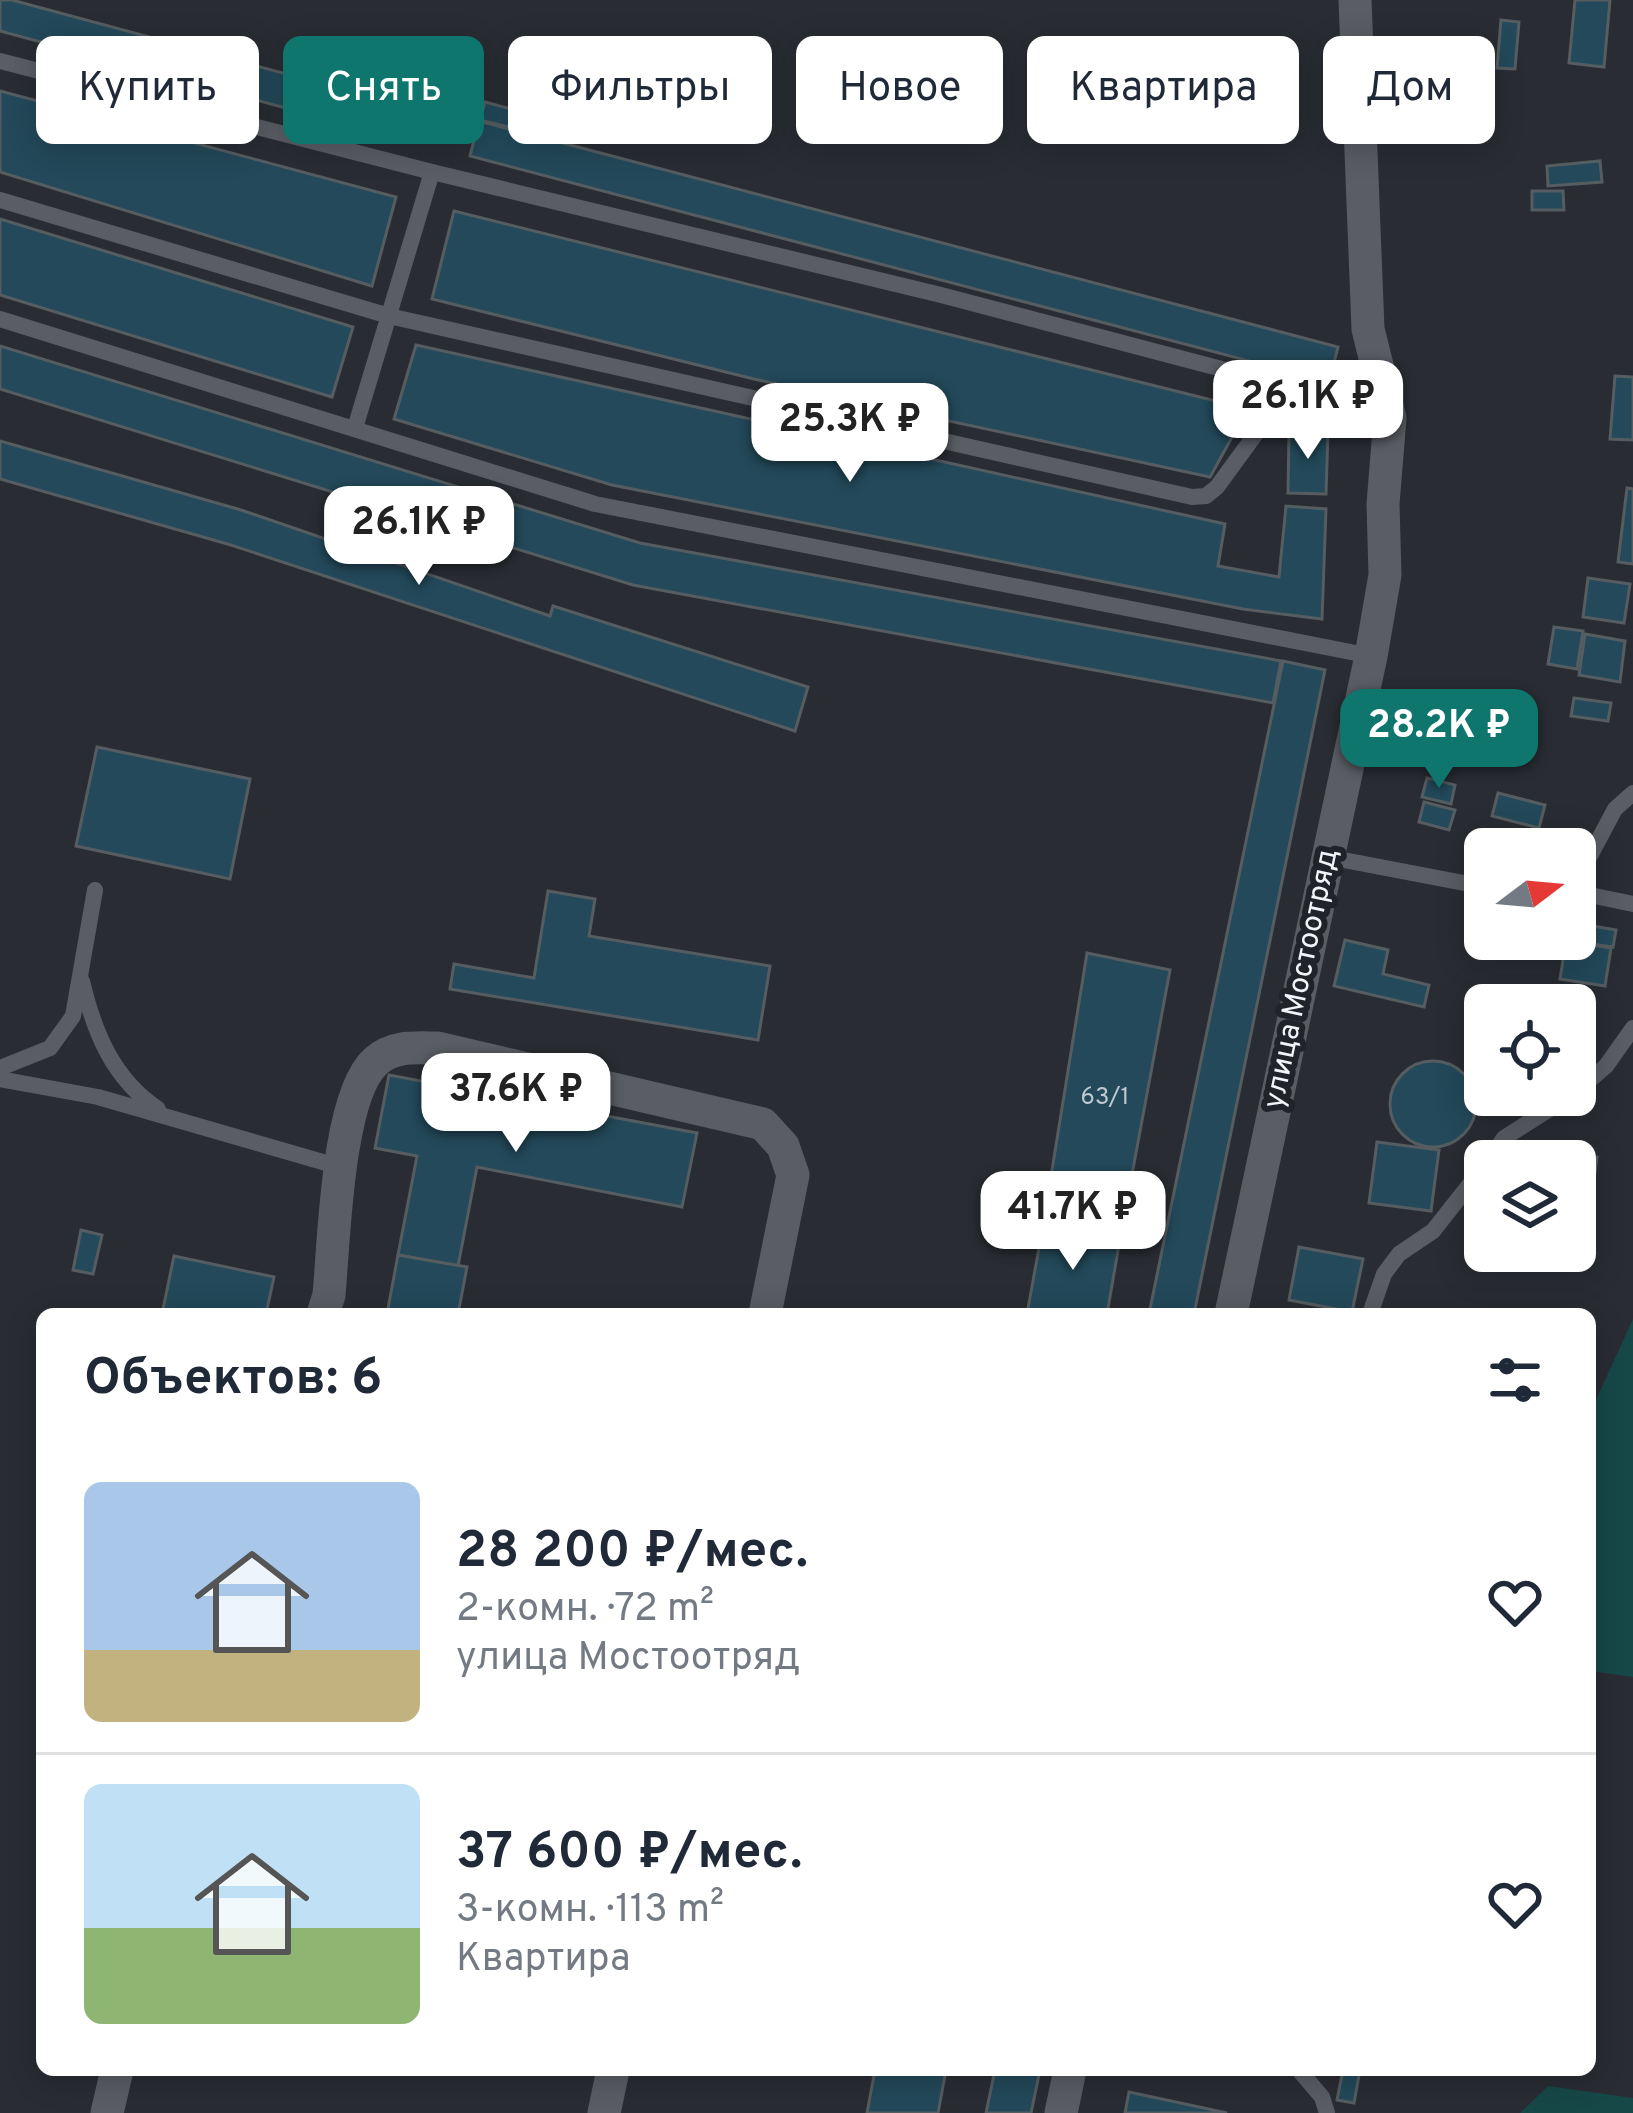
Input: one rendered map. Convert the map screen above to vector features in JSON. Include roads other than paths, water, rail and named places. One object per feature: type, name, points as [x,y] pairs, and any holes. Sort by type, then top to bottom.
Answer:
[{"type":"street","name":"улица Мостоотряд","points":[[1232,1308],[1385,575],[1383,504],[1390,418],[1368,328],[1355,0]]},
{"type":"street","points":[[325,1308],[340,1167],[360,1078],[378,1058],[400,1048],[438,1048],[763,1124],[783,1146],[793,1175],[766,1308]]},
{"type":"street","points":[[107,2113],[116,2076]]},
{"type":"street","points":[[604,2113],[612,2076]]},
{"type":"street","points":[[1061,2113],[1069,2076]]},
{"type":"lane","points":[[0,61],[941,295],[1390,418]]},
{"type":"lane","points":[[355,428],[432,172]]},
{"type":"lane","points":[[0,200],[389,316],[1192,497],[1206,496],[1216,487],[1290,387]]},
{"type":"lane","points":[[0,319],[595,504],[1371,656]]},
{"type":"lane","points":[[1596,847],[1615,809],[1633,793]]},
{"type":"lane","points":[[1328,857],[1464,883]]},
{"type":"lane","points":[[0,1068],[50,1048],[73,1016],[95,890]]},
{"type":"lane","points":[[1596,894],[1633,904]]},
{"type":"lane","points":[[80,974],[93,1027],[118,1070],[137,1096],[172,1119]]},
{"type":"lane","points":[[1596,1075],[1633,1028]]},
{"type":"lane","points":[[0,1079],[98,1097],[340,1167]]},
{"type":"lane","points":[[1503,1140],[1539,1116]]},
{"type":"lane","points":[[1372,1308],[1384,1274],[1399,1254],[1433,1231],[1464,1191]]},
{"type":"lane","points":[[1303,2076],[1322,2097],[1327,2113]]}]
